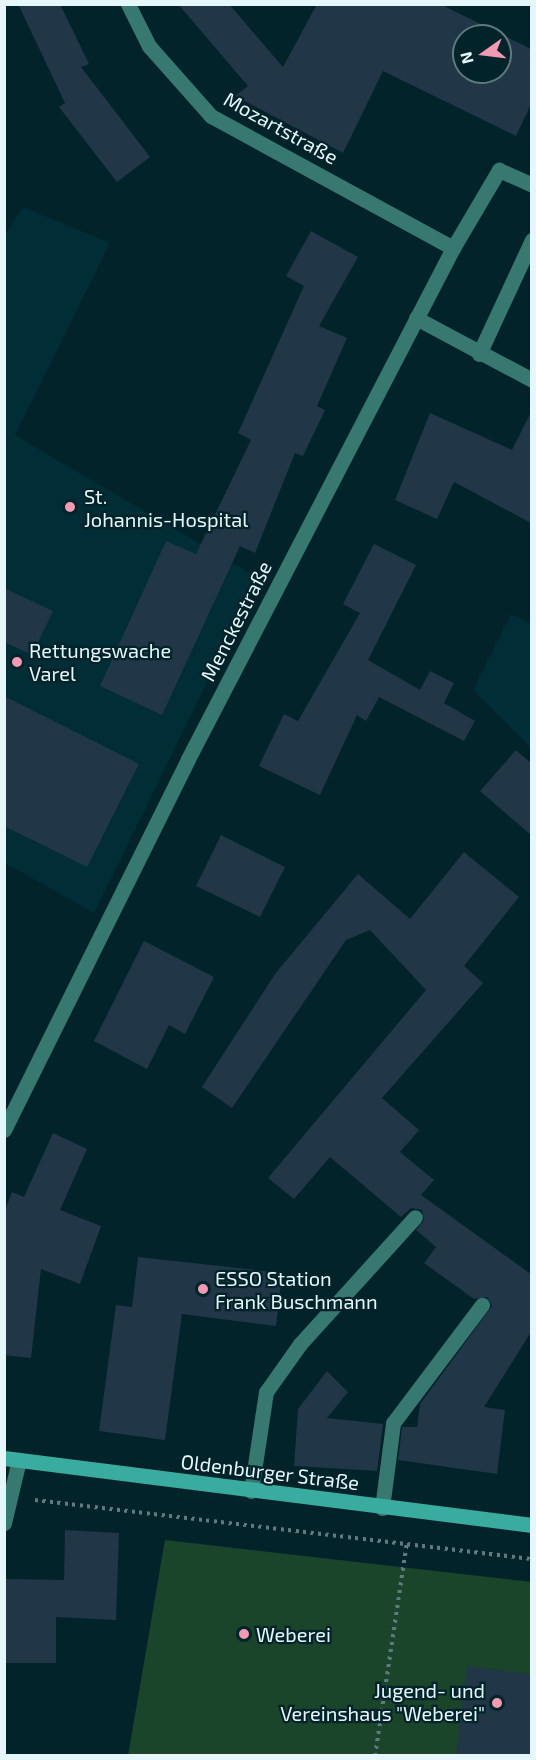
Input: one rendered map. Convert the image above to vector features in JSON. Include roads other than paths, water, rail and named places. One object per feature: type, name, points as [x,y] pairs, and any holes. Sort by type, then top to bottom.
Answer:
[{"type":"main road","name":"Oldenburger Straße","points":[[12,1459],[382,1508],[531,1525]]},
{"type":"street","name":"Mozartstraße","points":[[128,4],[149,46],[211,116],[453,248]]},
{"type":"street","name":"Menckestraße","points":[[4,1130],[188,759],[453,248],[499,170],[531,186]]},
{"type":"street","points":[[479,354],[531,240]]},
{"type":"street","points":[[416,318],[531,380]]},
{"type":"street","points":[[251,1491],[266,1392],[300,1344],[415,1217]]},
{"type":"street","points":[[382,1508],[393,1423],[482,1305]]},
{"type":"street","points":[[4,1523],[12,1498],[12,1459]]},
{"type":"place","name":"St. Johannis-Hospital","points":[[70,507]]},
{"type":"place","name":"Rettungswache Varel","points":[[17,662]]},
{"type":"place","name":"ESSO Station Frank Buschmann","points":[[203,1289]]},
{"type":"place","name":"Weberei","points":[[244,1634]]},
{"type":"place","name":"Jugend- und Vereinshaus \"Weberei\"","points":[[497,1703]]}]
